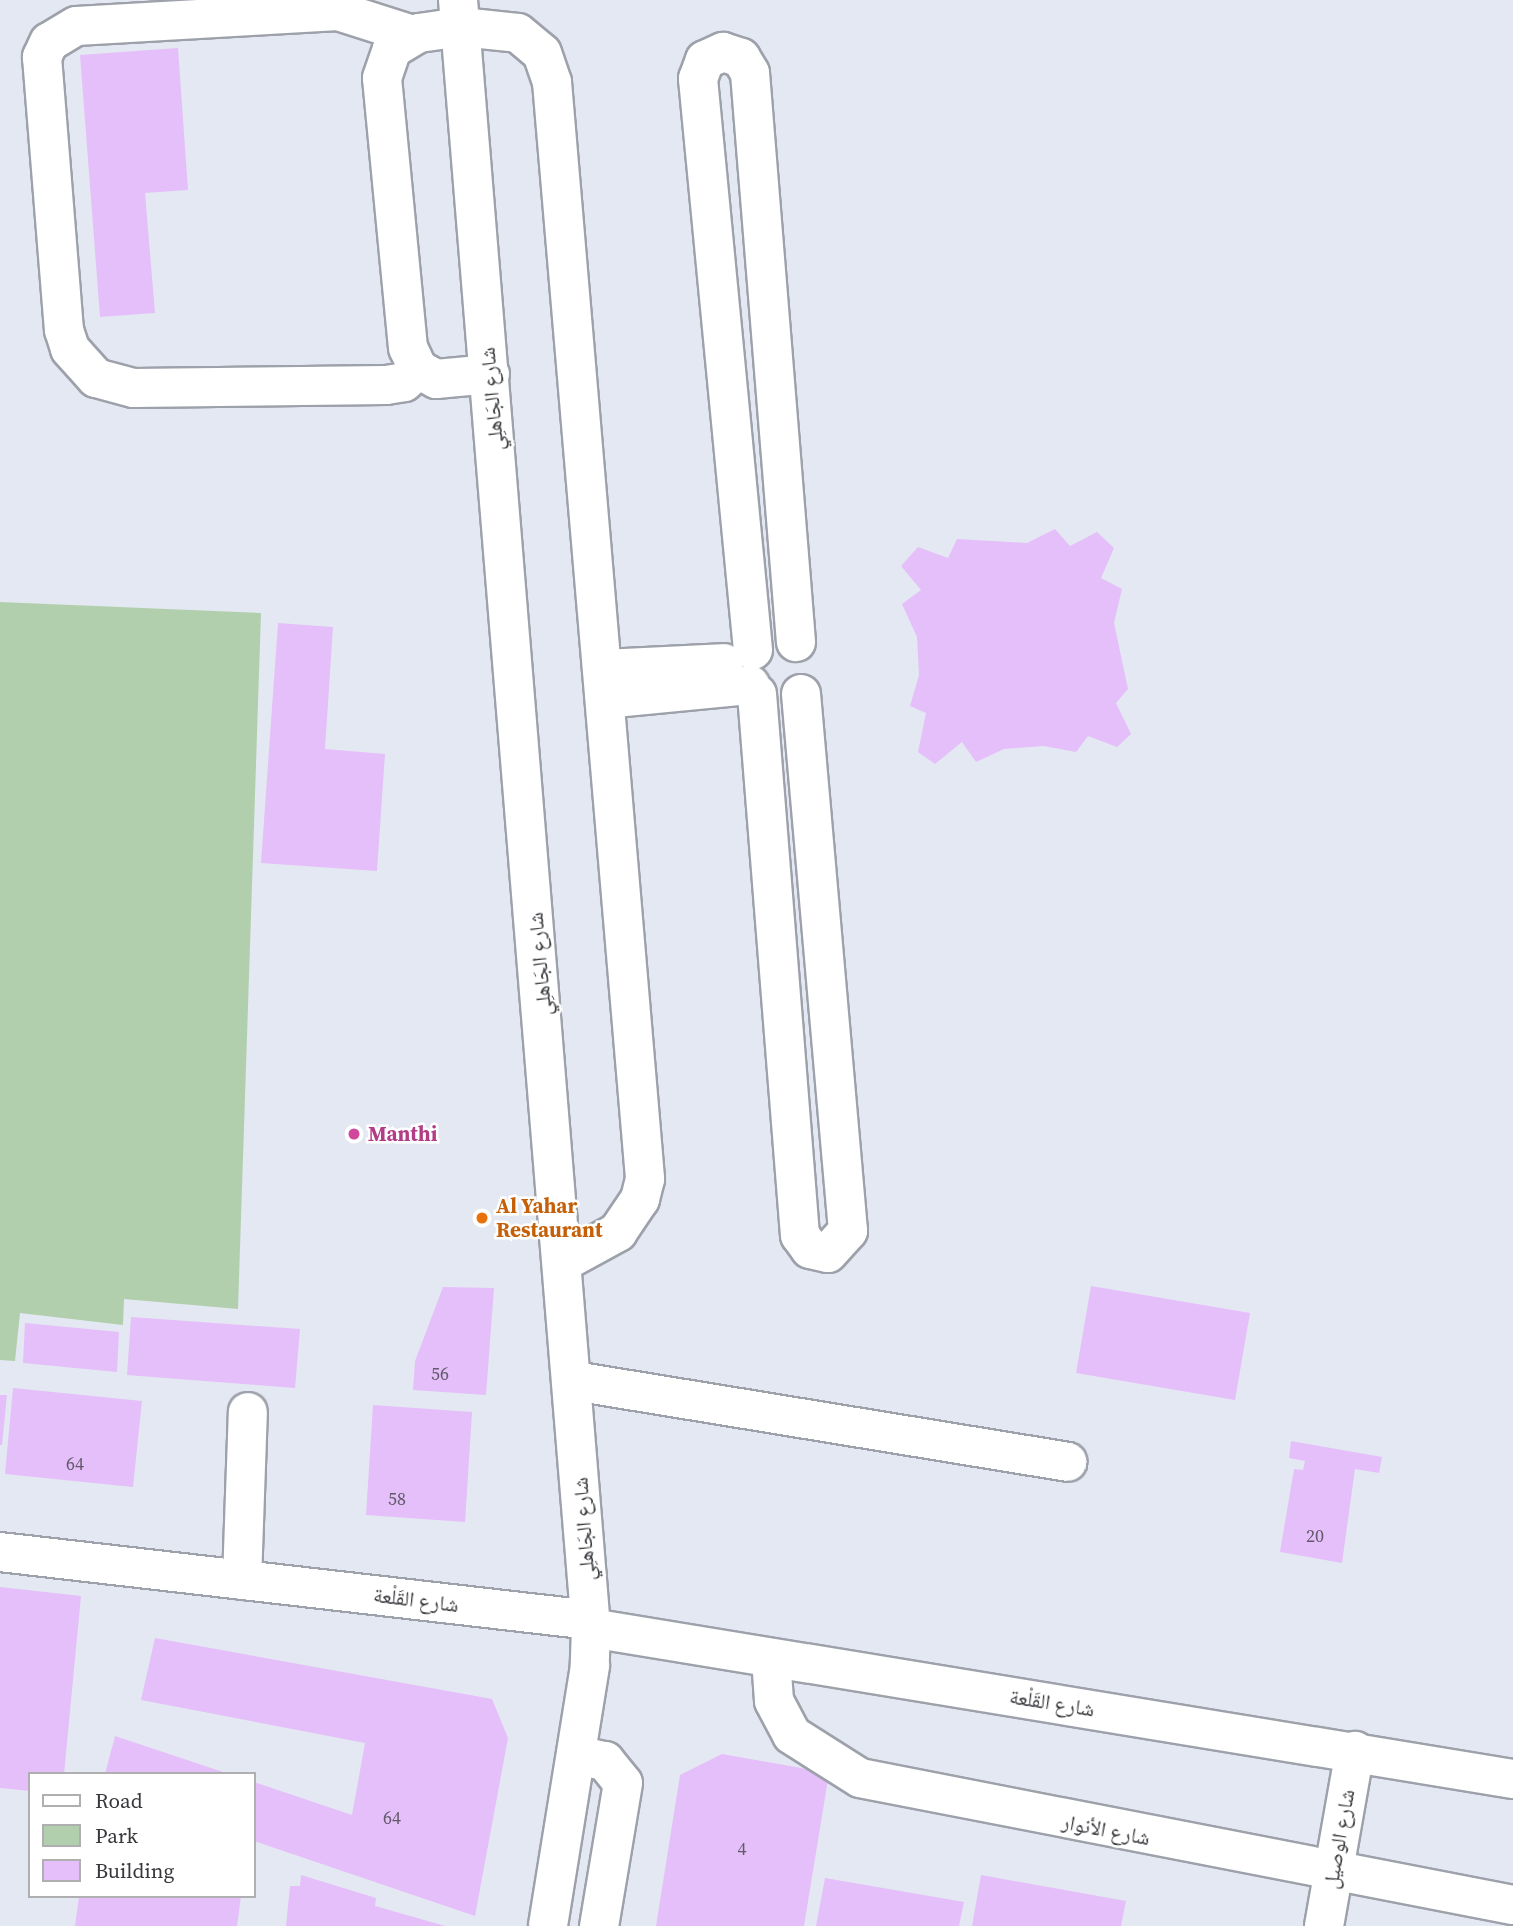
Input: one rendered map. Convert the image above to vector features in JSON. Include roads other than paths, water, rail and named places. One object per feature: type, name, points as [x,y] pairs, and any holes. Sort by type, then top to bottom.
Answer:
[{"type":"street","points":[[414,34],[338,11],[90,25],[61,31],[42,57],[64,330],[70,349],[96,378],[134,388],[386,385],[404,382],[418,369]]},
{"type":"street","points":[[490,374],[445,380],[418,369],[408,348],[382,78],[392,48],[414,34],[460,14],[518,33],[549,67],[604,684],[645,1179],[640,1199],[618,1232],[565,1261]]},
{"type":"street","name":"شارع الجَاهلِي","points":[[460,14],[565,1261],[590,1624],[576,1755],[548,1926]]},
{"type":"street","points":[[723,52],[741,58],[750,73],[766,273],[796,642],[811,661],[801,694],[848,1231],[828,1253],[810,1249],[800,1235],[698,79],[705,60],[723,52]]},
{"type":"street","points":[[717,274],[766,273]]},
{"type":"street","points":[[752,673],[773,638],[796,642]]},
{"type":"street","points":[[604,684],[752,673]]},
{"type":"street","points":[[752,673],[779,703],[801,694]]},
{"type":"street","points":[[784,1044],[831,1040]]},
{"type":"street","points":[[574,1381],[1066,1462]]},
{"type":"street","points":[[242,1580],[248,1412]]},
{"type":"street","name":"شارع القَلْعة","points":[[0,1552],[590,1624],[771,1658],[1355,1751],[1513,1779]]},
{"type":"street","name":"شارع الأنوار","points":[[771,1658],[779,1717],[814,1753],[860,1778],[1333,1874],[1513,1905]]},
{"type":"street","name":"شارع الوصيل","points":[[1324,1926],[1355,1751]]},
{"type":"street","points":[[576,1755],[605,1760],[623,1783],[599,1926]]},
{"type":"place","name":"Manthi","points":[[354,1134]]},
{"type":"place","name":"Al Yahar Restaurant","points":[[482,1218]]}]
